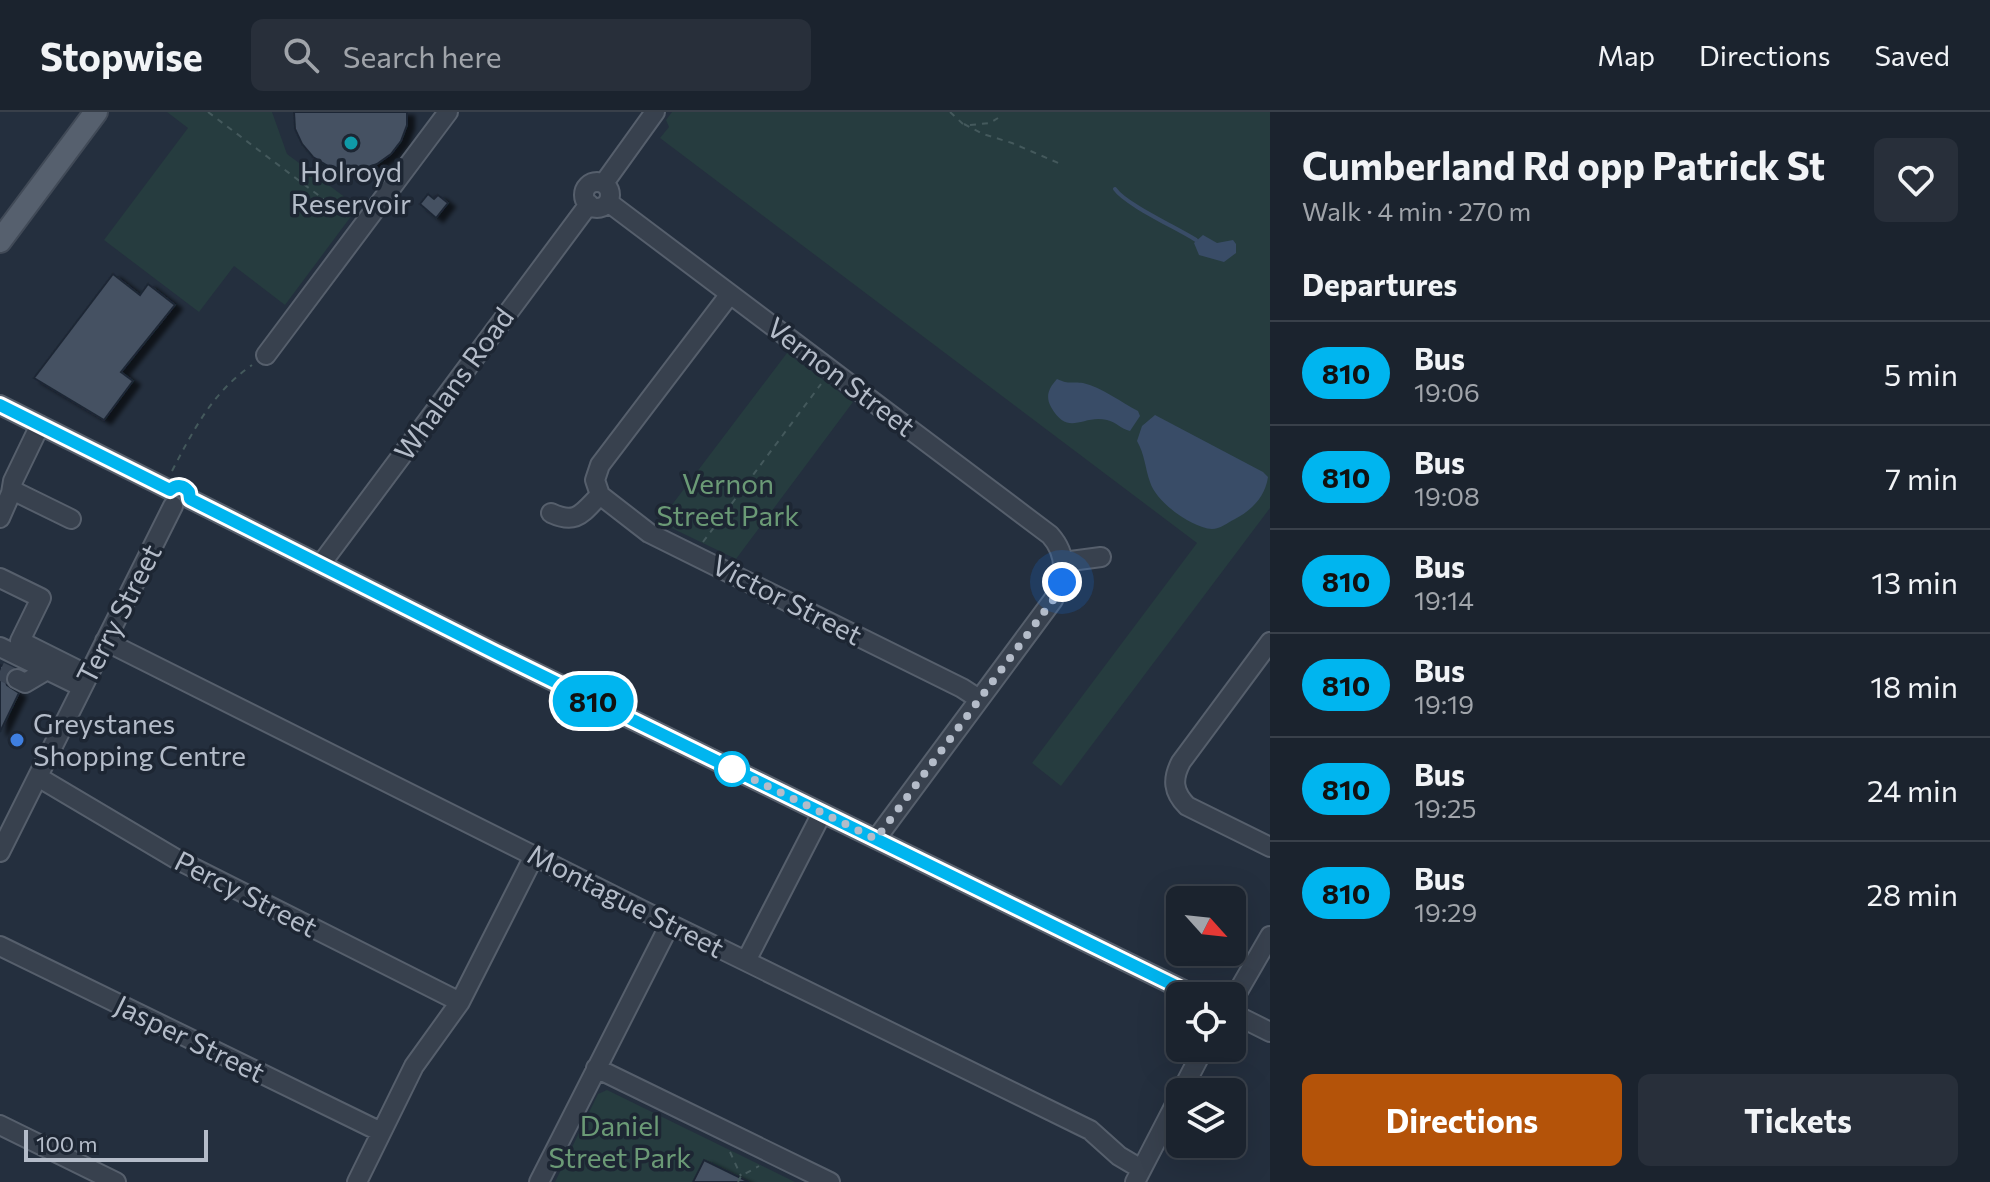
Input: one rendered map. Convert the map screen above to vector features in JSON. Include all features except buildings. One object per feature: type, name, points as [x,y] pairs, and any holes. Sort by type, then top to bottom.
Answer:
[{"type":"main road","points":[[0,241],[96,112]]},
{"type":"street","points":[[266,355],[448,112]]},
{"type":"street","points":[[604,183],[649,114]]},
{"type":"street","points":[[593,182],[604,183],[610,193],[608,202],[599,208],[589,204],[584,197],[586,188],[593,182]]},
{"type":"street","name":"Vernon Street","points":[[608,202],[1050,535],[1059,547],[1063,562]]},
{"type":"street","name":"Whalans Road","points":[[321,564],[589,204]]},
{"type":"street","points":[[551,513],[572,519],[600,495],[595,480],[600,465],[730,294]]},
{"type":"street","points":[[0,405],[178,498],[321,564],[1167,982]]},
{"type":"street","points":[[0,518],[13,481],[40,425]]},
{"type":"street","points":[[12,490],[71,519]]},
{"type":"street","name":"Victor Street","points":[[600,495],[649,533],[979,699]]},
{"type":"street","name":"Terry Street","points":[[1,845],[178,498]]},
{"type":"street","points":[[876,839],[1053,600],[1062,582],[1063,562],[1101,557]]},
{"type":"street","points":[[0,578],[41,598],[20,641],[85,681]]},
{"type":"street","name":"Montague Street","points":[[105,641],[1090,1130],[1138,1176]]},
{"type":"street","points":[[1270,642],[1181,762],[1166,791],[1192,809],[1270,847]]},
{"type":"street","points":[[0,647],[47,670],[85,681]]},
{"type":"street","points":[[17,679],[25,683],[47,670]]},
{"type":"street","name":"Percy Street","points":[[38,777],[178,860],[460,1002]]},
{"type":"street","points":[[746,961],[822,813]]},
{"type":"street","points":[[357,1182],[415,1063],[460,1002],[534,856]]},
{"type":"street","points":[[539,1182],[670,924]]},
{"type":"street","points":[[1246,985],[1270,936]]},
{"type":"street","name":"Jasper Street","points":[[0,946],[381,1132]]},
{"type":"street","points":[[1246,1017],[1270,1032]]},
{"type":"street","points":[[596,1068],[830,1182]]},
{"type":"street","points":[[1138,1176],[1166,1122]]},
{"type":"street","points":[[0,1125],[86,1175],[116,1182]]},
{"type":"path","points":[[208,112],[361,227]]},
{"type":"path","points":[[950,112],[983,134],[1063,165]]},
{"type":"path","points":[[964,124],[974,126],[998,118]]},
{"type":"path","points":[[172,471],[201,415],[241,372],[266,355]]},
{"type":"path","points":[[694,554],[832,370]]},
{"type":"path","points":[[721,1129],[741,1176]]},
{"type":"path","points":[[738,1182],[741,1176],[777,1156]]},
{"type":"green space","points":[[167,112],[272,112],[287,154],[358,207],[285,305],[234,266],[199,312],[104,240],[188,128]]},
{"type":"green space","points":[[672,112],[1270,112],[1270,508],[1061,786],[1032,763],[1197,543],[660,138],[669,127],[666,120]]},
{"type":"green space","name":"Vernon Street Park","points":[[787,353],[853,402],[736,559],[659,522]]},
{"type":"green space","name":"Daniel Street Park","points":[[607,1090],[795,1182],[555,1182],[598,1094]]},
{"type":"water","points":[[1203,235],[1217,243],[1233,240],[1236,253],[1224,262],[1199,255],[1194,243]]},
{"type":"water","points":[[1057,379],[1097,388],[1138,411],[1140,416],[1130,431],[1107,420],[1064,421],[1048,399]]},
{"type":"water","points":[[1155,415],[1263,472],[1268,477],[1257,502],[1221,527],[1212,529],[1185,519],[1167,505],[1154,490],[1137,441],[1142,426]]},
{"type":"waterway","points":[[1115,189],[1140,209],[1196,240]]},
{"type":"tunnel","points":[[0,671],[17,679]]},
{"type":"bus line","name":"810","points":[[0,405],[170,490],[176,486],[184,487],[190,499],[496,653],[1167,982]]},
{"type":"place","name":"Holroyd Reservoir","points":[[351,143]]},
{"type":"place","name":"Greystanes Shopping Centre","points":[[17,740]]},
{"type":"route","points":[[732,769],[724,765],[876,839],[1053,600],[1062,582]]}]
